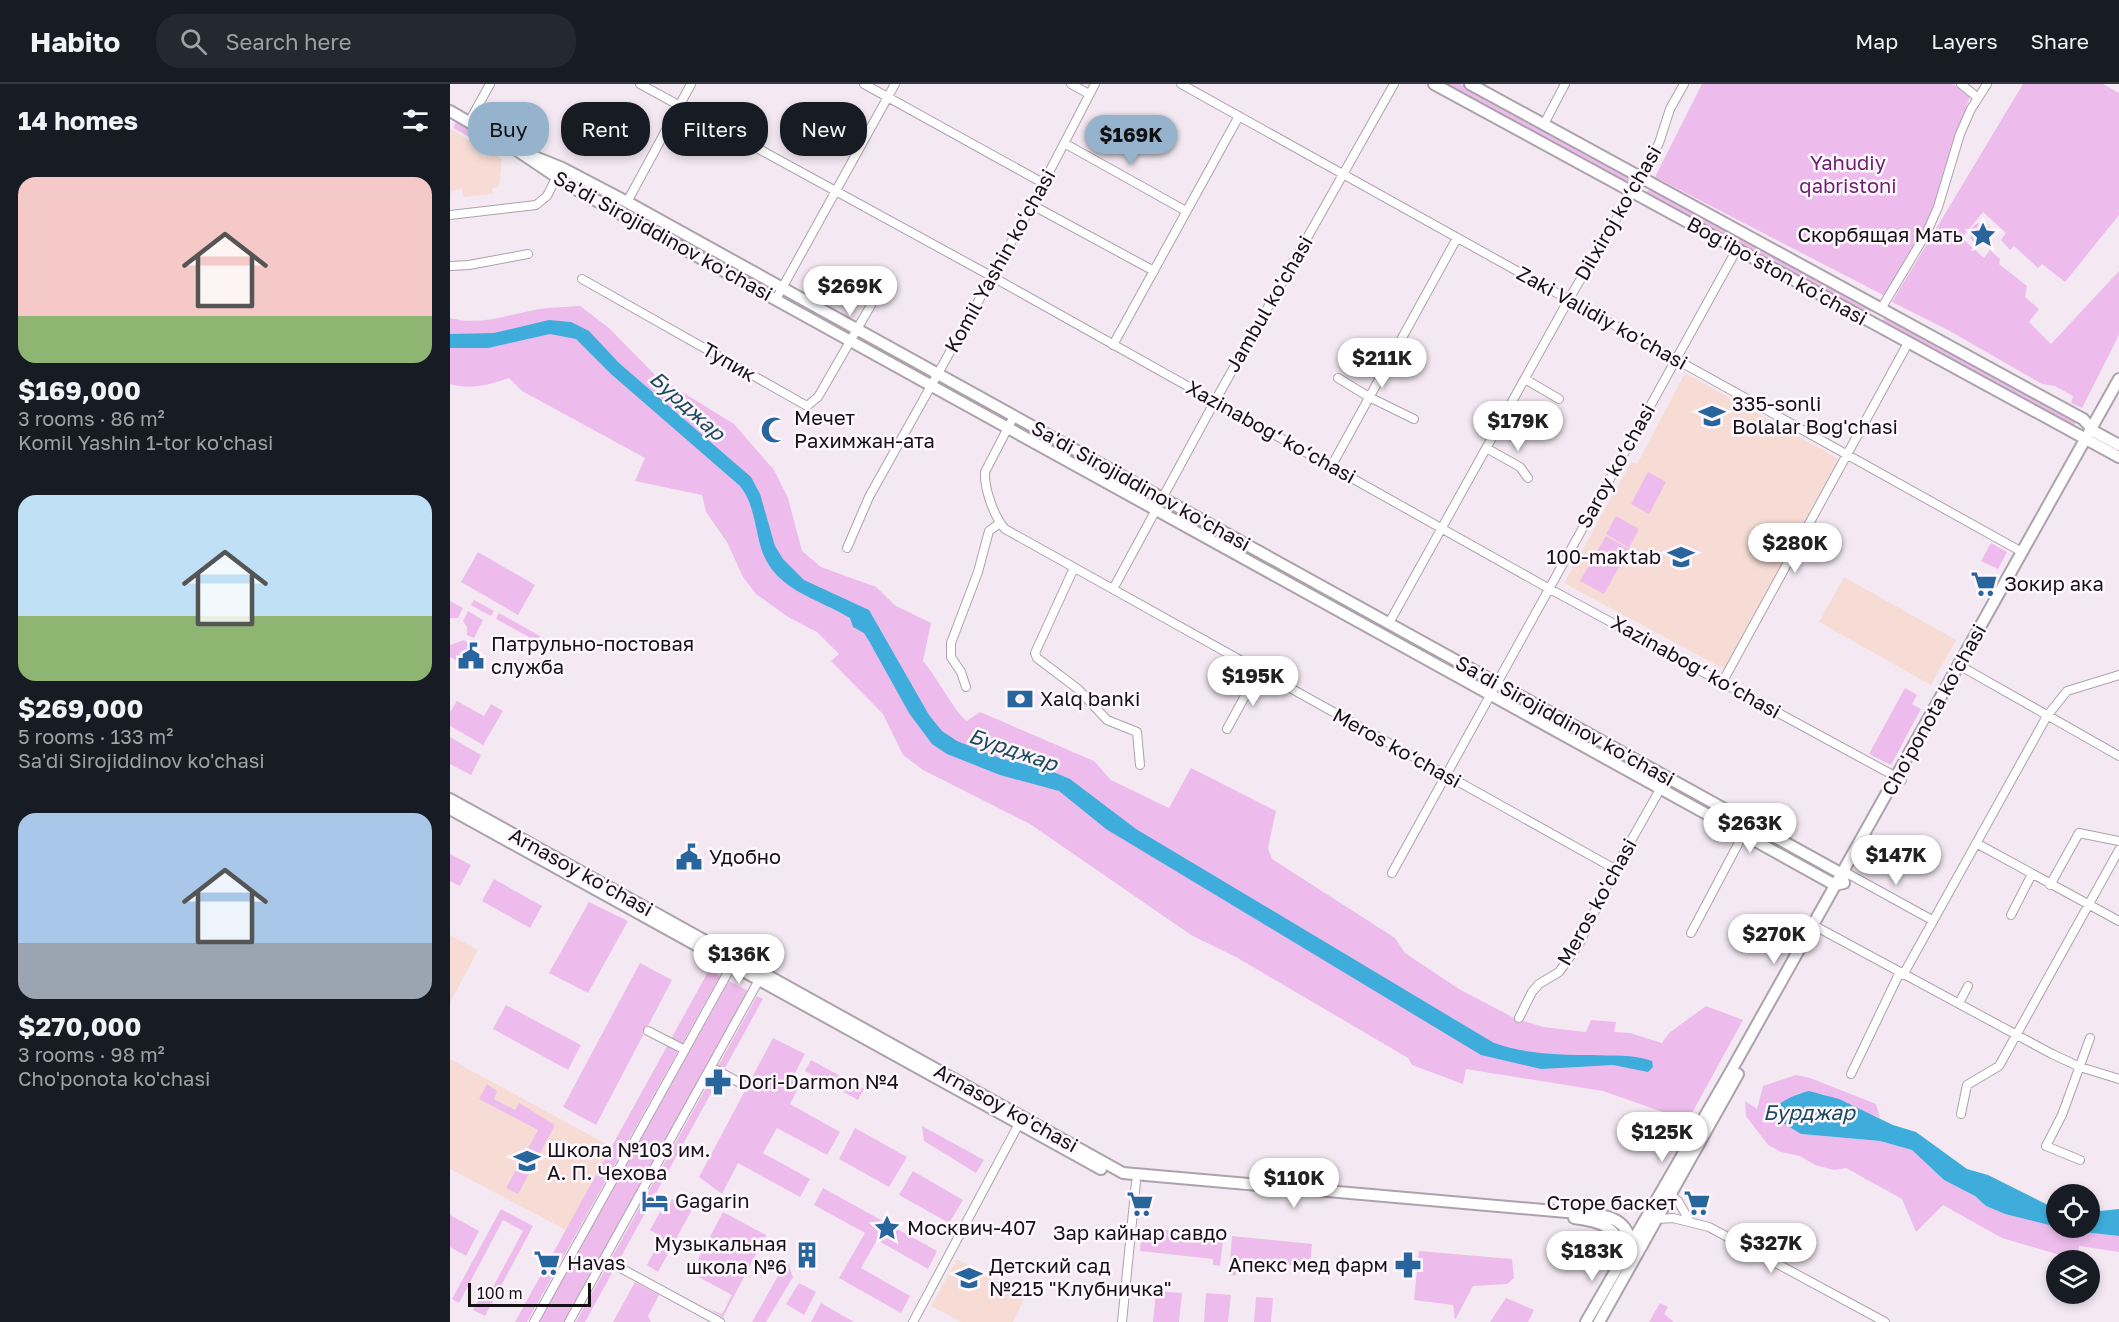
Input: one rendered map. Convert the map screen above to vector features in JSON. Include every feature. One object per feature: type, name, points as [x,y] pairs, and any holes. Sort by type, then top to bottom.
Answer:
[{"type":"street","points":[[480,102],[490,84]]},
{"type":"street","name":"Xazinabog‘ ko‘chasi","points":[[640,84],[673,102]]},
{"type":"street","points":[[681,102],[691,84]]},
{"type":"street","points":[[864,84],[1043,183]]},
{"type":"street","points":[[776,299],[895,84]]},
{"type":"street","points":[[1071,84],[1089,94]]},
{"type":"street","name":"Komil Yashin koʻchasi","points":[[848,548],[869,497],[1032,205],[1095,84]]},
{"type":"street","name":"Zaki Validiy ko'chasi","points":[[1181,84],[2022,552]]},
{"type":"street","name":"Jambul ko'chasi","points":[[1113,589],[1215,401],[1394,84]]},
{"type":"street","name":"Bogʻiboʻston koʻchasi","points":[[1434,84],[1908,344],[2091,435],[2119,445]]},
{"type":"street","name":"Bogʻiboʻston koʻchasi","points":[[1470,84],[1881,309],[2091,435],[2119,457]]},
{"type":"street","points":[[1544,124],[1565,84]]},
{"type":"street","name":"Dilxiroj ko‘chasi","points":[[1389,623],[1488,449],[1569,299],[1641,177],[1659,143],[1670,110],[1684,84]]},
{"type":"street","points":[[1961,84],[1978,98]]},
{"type":"street","points":[[1873,324],[1927,232],[1938,207],[1960,134],[1978,98],[1988,84]]},
{"type":"street","name":"Sa'di Sirojiddinov ko'chasi","points":[[450,111],[468,121]]},
{"type":"street","points":[[1113,345],[1239,116]]},
{"type":"street","points":[[627,202],[662,137]]},
{"type":"street","points":[[1064,143],[1186,212]]},
{"type":"street","name":"Xazinabog‘ ko‘chasi","points":[[768,154],[1332,465],[1548,588],[1899,778]]},
{"type":"street","name":"Sa'di Sirojiddinov ko'chasi","points":[[530,156],[851,341],[1661,789],[1744,834],[1843,877]]},
{"type":"street","points":[[450,215],[536,205],[547,196],[559,172]]},
{"type":"street","name":"Sa'di Sirojiddinov ko'chasi","points":[[559,172],[627,202],[782,287],[1750,823],[1843,877]]},
{"type":"street","points":[[1032,205],[1154,271]]},
{"type":"street","points":[[1332,465],[1457,238]]},
{"type":"street","name":"Saroy ko‘chasi","points":[[1392,873],[1737,249]]},
{"type":"street","points":[[450,266],[469,265],[528,254]]},
{"type":"street","name":"Тупик","points":[[582,279],[807,406],[818,397],[851,341]]},
{"type":"street","points":[[851,341],[871,305]]},
{"type":"street","points":[[1723,681],[1908,344]]},
{"type":"street","points":[[1338,378],[1369,397],[1414,419]]},
{"type":"street","points":[[1525,379],[1559,399]]},
{"type":"street","name":"Cho'ponota ko'chasi","points":[[1586,1322],[1652,1219],[2091,435],[2119,379]]},
{"type":"street","name":"Cho'ponota ko'chasi","points":[[1961,667],[2022,552],[2119,390]]},
{"type":"street","points":[[966,687],[961,672],[951,657],[951,643],[978,572],[989,531],[1000,523],[985,480],[985,472],[1014,416]]},
{"type":"street","points":[[1488,449],[1520,467],[1528,478]]},
{"type":"street","name":"Meros ko‘chasi","points":[[1000,523],[1005,529],[1258,672],[1615,869]]},
{"type":"street","points":[[1074,568],[1035,653],[1037,658],[1078,689],[1107,720],[1140,735],[1140,765]]},
{"type":"street","points":[[1961,667],[2119,756]]},
{"type":"street","points":[[1227,729],[1258,672]]},
{"type":"street","points":[[1851,1074],[1901,975],[2047,716],[2067,691],[2119,675]]},
{"type":"street","name":"Meros ko'chasi","points":[[1519,1018],[1532,992],[1539,984],[1559,972],[1579,944],[1615,869],[1667,777]]},
{"type":"street","name":"Arnasoy ko'chasi","points":[[450,799],[734,962]]},
{"type":"street","name":"Arnasoy ko'chasi","points":[[450,809],[1021,1120],[1117,1178],[1324,1194],[1570,1218],[1602,1224],[1652,1219],[1689,1220],[1724,1234],[1885,1322]]},
{"type":"street","points":[[1690,933],[1750,823]]},
{"type":"street","points":[[2049,885],[2079,832],[2119,842]]},
{"type":"street","points":[[1976,843],[2049,885],[2119,921]]},
{"type":"street","points":[[1961,1114],[1967,1085],[1999,1066],[2119,850]]},
{"type":"street","points":[[2011,915],[2032,874]]},
{"type":"street","points":[[1843,877],[1932,920]]},
{"type":"street","points":[[1816,927],[2015,1035],[2080,1067],[2119,1079]]},
{"type":"street","points":[[534,1322],[734,962]]},
{"type":"street","points":[[569,1322],[761,977]]},
{"type":"street","points":[[1959,1003],[1968,986]]},
{"type":"street","points":[[648,1031],[685,1050]]},
{"type":"street","points":[[2080,1160],[2046,1146],[2062,1115],[2090,1038]]},
{"type":"street","points":[[711,1067],[742,1084]]},
{"type":"street","name":"Cho'ponota ko'chasi","points":[[1631,1241],[1652,1219],[1670,1194],[1719,1100]]},
{"type":"street","points":[[913,1322],[1021,1120]]},
{"type":"street","points":[[1122,1322],[1136,1178]]},
{"type":"street","name":"Arnasoy ko'chasi","points":[[1324,1194],[1590,1213],[1621,1222]]},
{"type":"street","points":[[1670,1194],[1678,1201],[1689,1220]]},
{"type":"street","points":[[1621,1222],[1628,1230],[1631,1241],[1628,1258]]},
{"type":"street","points":[[1602,1224],[1617,1236],[1628,1258]]},
{"type":"street","name":"Cho'ponota ko'chasi","points":[[1599,1322],[1628,1258]]},
{"type":"street","points":[[604,1259],[720,1322]]},
{"type":"shaded area","points":[[450,129],[468,139],[468,156],[497,156],[502,159],[499,186],[492,189],[493,194],[463,197],[462,189],[451,191],[450,198]]},
{"type":"shaded area","name":"100-maktab","points":[[1685,373],[1839,459],[1724,669],[1564,583],[1631,462],[1637,464]]},
{"type":"shaded area","points":[[1844,577],[1956,640],[1931,685],[1819,622]]},
{"type":"shaded area","points":[[450,935],[478,950],[450,1003]]},
{"type":"shaded area","name":"Школа №103 им. А. П. Чехова","points":[[450,1059],[612,1147],[566,1230],[450,1169]]},
{"type":"shaded area","name":"Детский сад №215 \"Клубничка\"","points":[[957,1259],[1025,1297],[1013,1322],[961,1322],[931,1306]]},
{"type":"green space","points":[[1444,84],[1460,84],[1628,176],[1629,181],[1624,183]]},
{"type":"green space","name":"Yahudiy qabristoni","points":[[1702,84],[1953,84],[1970,96],[1937,198],[1920,236],[1885,296],[1655,177]]},
{"type":"green space","points":[[2023,84],[2103,84],[2119,93],[2119,215],[2065,282],[2042,264],[2038,268],[2014,246],[2010,250],[2001,240],[2006,233],[1983,212],[1962,238],[1984,258],[1990,250],[2000,259],[1999,264],[2027,286],[2025,297],[2039,309],[2029,322],[2051,344],[2119,271],[2119,335],[2082,408],[2071,403],[2073,396],[2055,386],[2042,384],[1950,331],[1892,302]]},
{"type":"green space","points":[[456,122],[468,129],[468,136],[453,128]]},
{"type":"green space","points":[[574,178],[774,291],[773,294],[572,181]]},
{"type":"green space","points":[[1651,189],[1869,306],[1871,314],[1865,315],[1648,197],[1647,191]]},
{"type":"green space","points":[[1981,223],[1989,226],[1992,234],[1989,242],[1981,245],[1973,242],[1970,234],[1973,226]]},
{"type":"green space","points":[[580,306],[609,328],[656,376],[734,424],[774,470],[788,498],[802,551],[821,567],[876,587],[896,606],[931,623],[923,661],[958,712],[967,721],[980,712],[1094,761],[1111,780],[1169,808],[1191,768],[1276,811],[1268,848],[1272,859],[1395,938],[1405,953],[1459,989],[1514,1018],[1543,1027],[1586,1032],[1591,1020],[1616,1022],[1614,1032],[1630,1033],[1662,1043],[1669,1033],[1706,1006],[1743,1020],[1686,1124],[1677,1117],[1603,1091],[1466,1069],[1463,1084],[1412,1065],[1408,1058],[1236,957],[1191,935],[1030,824],[923,770],[903,755],[883,714],[831,661],[839,654],[817,632],[788,617],[756,594],[743,577],[727,542],[706,512],[702,495],[635,481],[645,458],[522,391],[509,378],[480,386],[465,387],[450,384],[450,318],[486,320],[547,308]]},
{"type":"green space","points":[[1887,317],[2077,420],[2073,427],[1884,324],[1883,320]]},
{"type":"green space","points":[[860,338],[926,374],[924,377],[858,341]]},
{"type":"green space","points":[[1022,428],[1154,501],[1152,504],[1020,431]]},
{"type":"green space","points":[[1648,472],[1666,482],[1649,514],[1631,504]]},
{"type":"green space","points":[[1173,510],[1486,682],[1484,686],[1171,513]]},
{"type":"green space","points":[[1616,516],[1639,529],[1629,548],[1606,534]]},
{"type":"green space","points":[[1606,536],[1629,549],[1604,594],[1580,581]]},
{"type":"green space","points":[[1991,543],[2007,552],[1998,569],[1981,561]]},
{"type":"green space","points":[[478,552],[535,585],[518,615],[461,582]]},
{"type":"green space","points":[[474,600],[494,611],[491,616],[471,605]]},
{"type":"green space","points":[[450,601],[463,608],[458,618],[450,618]]},
{"type":"green space","points":[[468,611],[483,620],[474,638],[467,635],[467,627],[463,621]]},
{"type":"green space","points":[[499,613],[540,636],[538,642],[496,619]]},
{"type":"green space","points":[[464,640],[470,644],[460,662],[450,657],[450,645]]},
{"type":"green space","points":[[1905,688],[1917,695],[1912,704],[1921,709],[1891,765],[1869,754]]},
{"type":"green space","points":[[1505,694],[1657,777],[1655,781],[1504,697]]},
{"type":"green space","points":[[457,701],[484,716],[491,704],[503,711],[483,745],[450,726],[450,712]]},
{"type":"green space","points":[[450,737],[481,755],[471,775],[450,764]]},
{"type":"green space","points":[[1672,786],[1742,826],[1740,829],[1671,789]]},
{"type":"green space","points":[[1754,831],[1825,870],[1823,874],[1752,835]]},
{"type":"green space","points":[[450,854],[471,865],[460,886],[450,881]]},
{"type":"green space","points":[[494,879],[542,906],[530,928],[482,901]]},
{"type":"green space","points":[[589,902],[628,921],[588,993],[549,973]]},
{"type":"green space","points":[[640,963],[672,980],[596,1125],[563,1107]]},
{"type":"green space","points":[[709,970],[720,976],[527,1322],[515,1322]]},
{"type":"green space","points":[[729,981],[748,991],[564,1322],[539,1322]]},
{"type":"green space","points":[[757,996],[763,999],[585,1322],[576,1322]]},
{"type":"green space","points":[[506,1005],[581,1045],[568,1070],[493,1029]]},
{"type":"green space","points":[[773,1038],[805,1054],[793,1077],[799,1087],[790,1104],[840,1132],[827,1155],[777,1128],[763,1153],[810,1179],[800,1197],[738,1163],[722,1194],[699,1177]]},
{"type":"green space","points":[[811,1060],[864,1089],[858,1100],[805,1071]]},
{"type":"green space","points":[[1796,1075],[1810,1078],[1876,1104],[1880,1118],[1823,1094],[1799,1093],[1775,1107],[1779,1115],[1801,1134],[1880,1141],[1912,1150],[1944,1180],[1975,1196],[1986,1206],[2005,1214],[2046,1224],[2046,1238],[2100,1238],[2100,1234],[2119,1236],[2119,1252],[2079,1246],[2078,1250],[2046,1251],[2002,1238],[1943,1205],[1916,1232],[1902,1199],[1846,1168],[1834,1170],[1815,1165],[1800,1156],[1781,1152],[1768,1145],[1746,1116],[1745,1101],[1757,1109],[1763,1086]]},
{"type":"green space","points":[[487,1084],[497,1091],[494,1099],[515,1110],[519,1103],[555,1125],[518,1194],[506,1188],[538,1130],[479,1099]]},
{"type":"green space","points":[[922,1126],[984,1160],[976,1173],[924,1141]]},
{"type":"green space","points":[[855,1128],[907,1157],[889,1187],[839,1159]]},
{"type":"green space","points":[[913,1171],[963,1200],[949,1223],[899,1195]]},
{"type":"green space","points":[[823,1188],[937,1251],[928,1269],[877,1240],[861,1268],[910,1296],[901,1313],[839,1278],[865,1233],[814,1205]]},
{"type":"green space","points":[[691,1198],[712,1209],[710,1214],[694,1206],[658,1272],[647,1265],[662,1237],[650,1230],[660,1212],[665,1214],[672,1199],[687,1207]]},
{"type":"green space","points":[[501,1209],[533,1226],[485,1316],[473,1310],[480,1297],[486,1300],[523,1231],[503,1220],[459,1303],[452,1299]]},
{"type":"green space","points":[[723,1212],[766,1235],[723,1317],[707,1308],[722,1314],[732,1295],[691,1273]]},
{"type":"green space","points":[[450,1215],[479,1231],[466,1256],[450,1247]]},
{"type":"green space","points":[[1142,1228],[1224,1234],[1220,1266],[1213,1265],[1213,1259],[1140,1251]]},
{"type":"green space","points":[[1232,1236],[1312,1244],[1310,1267],[1237,1260],[1236,1275],[1229,1275]]},
{"type":"green space","points":[[1419,1251],[1512,1259],[1514,1278],[1507,1284],[1473,1286],[1455,1320],[1453,1305],[1414,1300]]},
{"type":"green space","points":[[787,1260],[793,1277],[766,1322],[752,1322]]},
{"type":"green space","points":[[635,1282],[659,1295],[648,1316],[651,1322],[613,1322]]},
{"type":"green space","points":[[799,1283],[816,1292],[804,1315],[786,1304]]},
{"type":"green space","points":[[1156,1291],[1182,1293],[1179,1322],[1153,1322]]},
{"type":"green space","points":[[1206,1293],[1231,1295],[1228,1322],[1204,1322]]},
{"type":"green space","points":[[1256,1297],[1273,1298],[1271,1322],[1254,1322]]},
{"type":"green space","points":[[1506,1298],[1534,1310],[1528,1322],[1490,1322]]},
{"type":"green space","points":[[821,1303],[854,1322],[811,1322]]},
{"type":"green space","points":[[1660,1303],[1668,1307],[1664,1314],[1674,1322],[1649,1322]]},
{"type":"water","name":"Бурджар","points":[[549,320],[571,322],[589,331],[619,363],[751,477],[760,494],[775,546],[783,559],[804,580],[869,610],[929,715],[942,731],[957,741],[1000,758],[1051,771],[1070,779],[1136,829],[1494,1043],[1518,1050],[1542,1053],[1637,1057],[1652,1061],[1653,1067],[1648,1072],[1613,1065],[1541,1069],[1481,1055],[1106,829],[1059,791],[1000,775],[947,754],[932,744],[909,713],[864,633],[853,627],[850,618],[786,584],[767,562],[751,508],[740,486],[611,374],[576,339],[550,334],[488,348],[450,348],[450,334],[494,333]]},
{"type":"water","name":"Бурджар","points":[[1809,1091],[1839,1099],[1893,1125],[1916,1132],[1967,1169],[1988,1175],[2046,1204],[2046,1224],[2005,1214],[1986,1206],[1975,1196],[1944,1180],[1912,1150],[1880,1141],[1801,1134],[1783,1123],[1773,1111],[1794,1096]]},
{"type":"water","points":[[2119,1209],[2119,1236],[2100,1234],[2100,1211]]},
{"type":"place","name":"Скорбящая Мать","points":[[1983,235]]},
{"type":"place","name":"335-sonli Bolalar Bog'chasi","points":[[1712,416]]},
{"type":"place","name":"Мечет Рахимжан-ата","points":[[774,430]]},
{"type":"place","name":"100-maktab","points":[[1681,557]]},
{"type":"place","name":"Зокир ака","points":[[1984,584]]},
{"type":"place","name":"Патрульно-постовая служба","points":[[471,656]]},
{"type":"place","name":"Xalq banki","points":[[1020,699]]},
{"type":"place","name":"Удобно","points":[[689,857]]},
{"type":"place","name":"Dori-Darmon №4","points":[[718,1082]]},
{"type":"place","name":"Школа №103 им. А. П. Чехова","points":[[527,1161]]},
{"type":"place","name":"Gagarin","points":[[655,1201]]},
{"type":"place","name":"Сторе баскет","points":[[1697,1203]]},
{"type":"place","name":"Зар кайнар савдо","points":[[1140,1204]]},
{"type":"place","name":"Москвич-407","points":[[887,1228]]},
{"type":"place","name":"Mузыкальная школа №6","points":[[807,1255]]},
{"type":"place","name":"Havas","points":[[547,1263]]},
{"type":"place","name":"Апекс мед фарм","points":[[1408,1265]]},
{"type":"place","name":"Детский сад №215 \"Клубничка\"","points":[[969,1278]]}]
